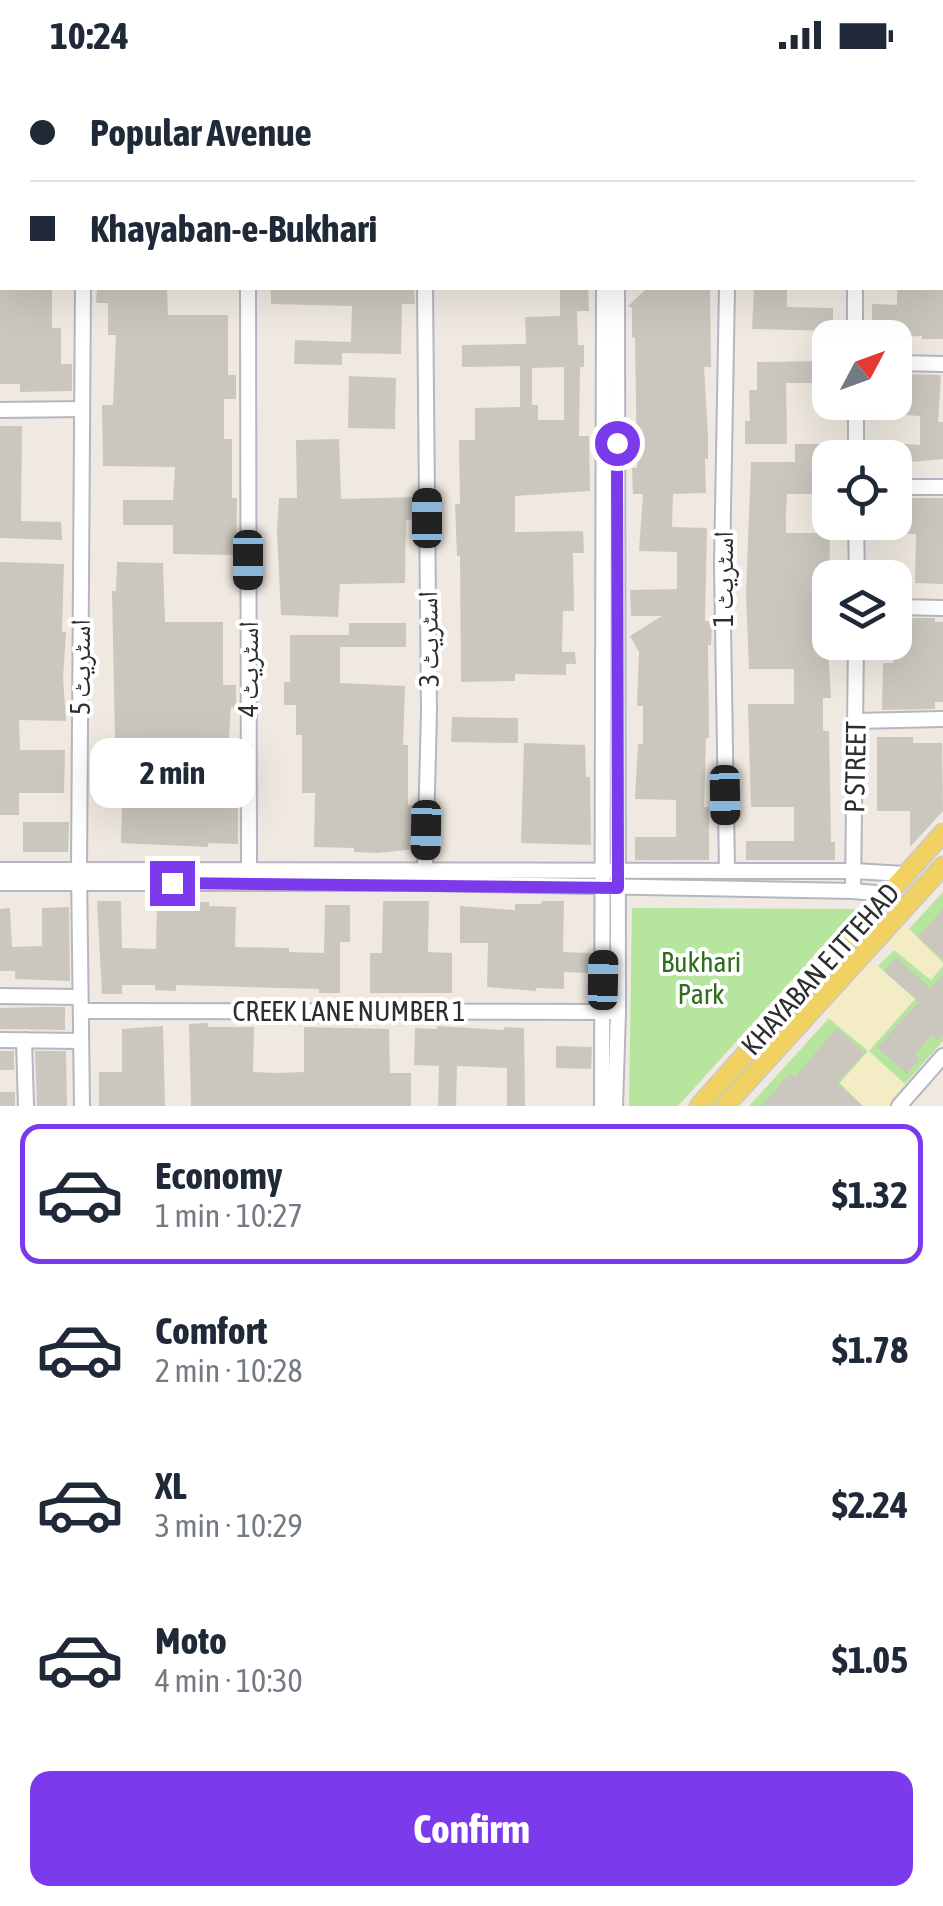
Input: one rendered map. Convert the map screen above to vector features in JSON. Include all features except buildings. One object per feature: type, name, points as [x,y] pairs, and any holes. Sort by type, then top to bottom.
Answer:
[{"type":"main road","name":"KHAYABAN E ITTEHAD","points":[[699,1106],[943,833]]},
{"type":"main road","name":"KHAYABAN E ITTEHAD","points":[[725,1106],[943,866]]},
{"type":"street","name":"اسٹریٹ 5","points":[[82,1106],[79,877],[83,290]]},
{"type":"street","name":"اسٹریٹ 4","points":[[248,290],[248,870]]},
{"type":"street","name":"اسٹریٹ 3","points":[[425,290],[429,692],[425,870]]},
{"type":"street","points":[[604,290],[612,871]]},
{"type":"street","points":[[615,1106],[611,1012],[617,290]]},
{"type":"street","name":"اسٹریٹ 1","points":[[726,290],[722,565],[726,871]]},
{"type":"street","points":[[855,290],[856,320]]},
{"type":"street","points":[[912,363],[943,364]]},
{"type":"street","points":[[0,410],[82,409]]},
{"type":"street","points":[[912,487],[943,486]]},
{"type":"street","points":[[912,607],[943,608]]},
{"type":"street","name":"P STREET","points":[[854,891],[856,660]]},
{"type":"street","points":[[855,721],[943,719]]},
{"type":"street","points":[[0,870],[79,877],[886,894]]},
{"type":"street","points":[[203,877],[248,870],[854,870],[905,874]]},
{"type":"street","points":[[0,884],[79,877]]},
{"type":"street","name":"CREEK LANE NUMBER 1","points":[[0,996],[80,1004],[611,1012]]},
{"type":"street","points":[[602,1106],[611,1012]]},
{"type":"street","points":[[0,1040],[81,1041]]},
{"type":"street","points":[[24,1040],[26,1106]]},
{"type":"street","points":[[899,1106],[943,1056]]},
{"type":"green space","points":[[943,892],[943,963],[909,929]]},
{"type":"green space","name":"Bukhari Park","points":[[632,908],[856,909],[678,1106],[629,1106]]},
{"type":"green space","points":[[894,950],[931,980],[943,966],[943,1041],[905,1084],[868,1051],[840,1083],[863,1106],[749,1106],[829,1018],[868,1050],[915,999],[878,966]]},
{"type":"sand","points":[[901,921],[943,963],[931,980],[883,941]]},
{"type":"sand","points":[[867,958],[915,999],[869,1051],[910,1089],[894,1106],[863,1106],[840,1083],[868,1051],[821,1012]]},
{"type":"route","points":[[172,883],[618,888],[617,443]]}]
